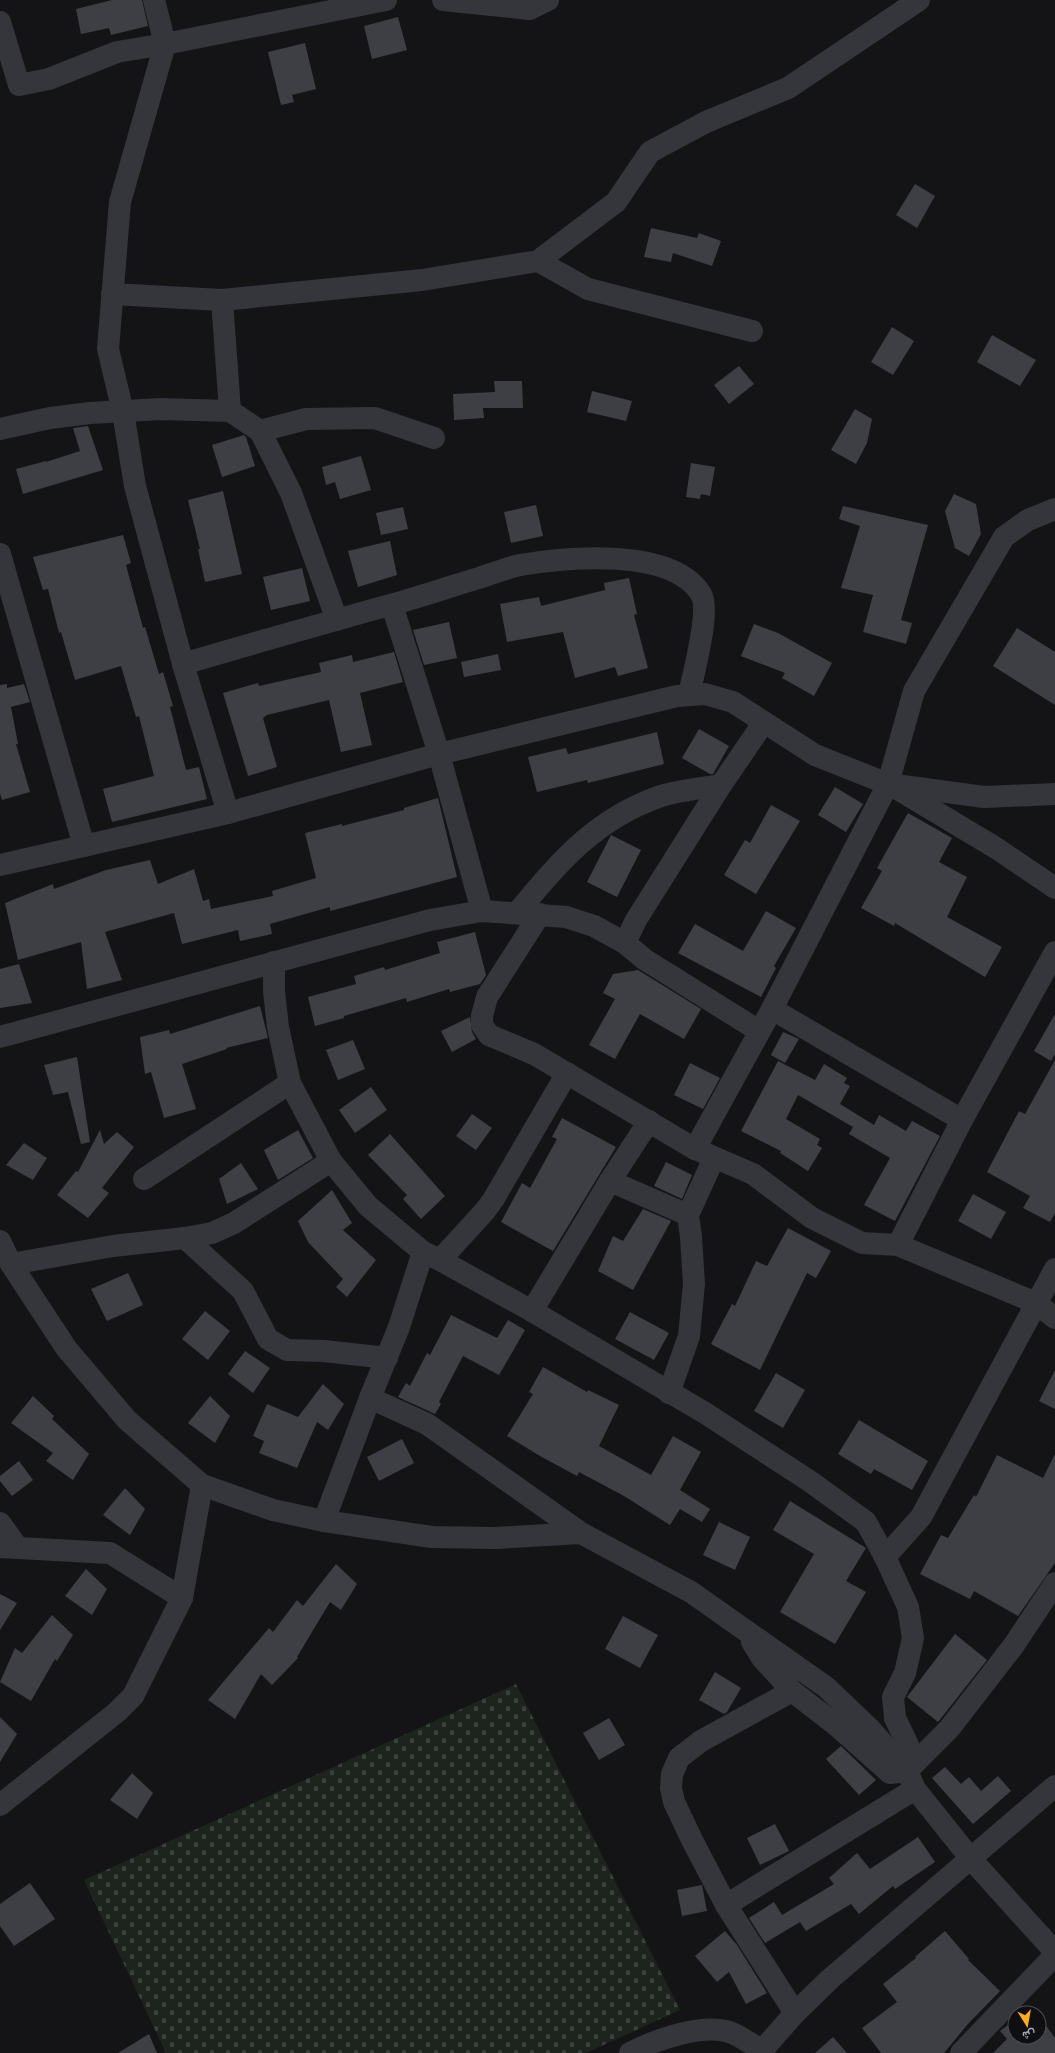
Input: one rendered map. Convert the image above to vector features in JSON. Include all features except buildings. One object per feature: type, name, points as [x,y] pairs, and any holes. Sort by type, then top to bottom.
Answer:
[{"type":"street","points":[[154,0],[165,44],[120,202],[108,349],[123,412],[135,486],[183,664],[228,813]]},
{"type":"street","points":[[0,22],[19,85],[49,79],[118,52],[386,0]]},
{"type":"street","points":[[443,0],[530,9],[548,0]]},
{"type":"street","points":[[112,294],[222,300],[422,280],[538,261],[616,202],[650,152],[706,122],[788,88],[919,0]]},
{"type":"street","points":[[538,261],[588,289],[752,331]]},
{"type":"street","points":[[222,300],[230,411]]},
{"type":"street","points":[[0,429],[50,418],[90,412],[123,412],[160,409],[230,411],[260,431],[291,493],[337,620]]},
{"type":"street","points":[[260,431],[306,419],[375,418],[434,438]]},
{"type":"street","points":[[669,1393],[689,1336],[694,1284],[688,1214],[704,1154],[759,1031],[772,1009],[888,784],[914,691],[1004,537],[1028,520],[1055,509]]},
{"type":"street","points":[[0,554],[84,846]]},
{"type":"street","points":[[183,664],[392,605],[518,566],[573,559],[620,558],[655,564],[689,580],[701,594],[705,607],[689,695]]},
{"type":"street","points":[[392,605],[439,754],[482,911]]},
{"type":"street","points":[[0,864],[228,813],[439,754],[670,698],[705,694],[733,702],[815,755],[888,784],[996,848],[1055,888]]},
{"type":"street","points":[[625,943],[636,920],[721,785],[764,722]]},
{"type":"street","points":[[888,784],[984,797],[1055,794]]},
{"type":"street","points":[[518,913],[551,871],[574,849],[592,833],[630,809],[663,796],[721,785]]},
{"type":"street","points":[[0,1037],[430,920],[482,911],[566,917],[594,926],[625,943],[644,959],[759,1031]]},
{"type":"street","points":[[540,914],[487,997],[482,1016],[482,1025],[489,1035],[534,1054],[704,1154],[753,1174],[812,1218],[862,1242],[898,1245],[1036,1303],[1055,1318]]},
{"type":"street","points":[[898,1245],[962,1120],[1055,952]]},
{"type":"street","points":[[274,962],[274,991],[277,1019],[290,1083],[331,1161],[368,1206],[431,1256],[532,1311],[705,1413],[811,1482],[866,1522],[885,1557],[908,1607],[913,1638],[904,1673],[893,1697],[895,1718],[908,1745],[911,1780]]},
{"type":"street","points":[[772,1009],[962,1120]]},
{"type":"street","points":[[324,1520],[370,1398],[399,1327],[431,1256],[489,1206],[567,1073]]},
{"type":"street","points":[[144,1179],[290,1083]]},
{"type":"street","points":[[532,1311],[610,1181],[649,1121]]},
{"type":"street","points":[[11,1264],[113,1246],[185,1238],[212,1233],[234,1223],[331,1161]]},
{"type":"street","points":[[610,1181],[688,1214]]},
{"type":"street","points":[[185,1238],[243,1291],[268,1338],[287,1350],[324,1351],[387,1358]]},
{"type":"street","points":[[0,1241],[11,1264],[66,1348],[127,1420],[202,1485],[273,1510],[324,1520],[432,1537],[496,1538],[581,1533]]},
{"type":"street","points":[[885,1557],[921,1518],[1055,1269]]},
{"type":"street","points":[[370,1398],[428,1424],[581,1533],[691,1592],[826,1686],[870,1729],[971,1859],[1055,1952]]},
{"type":"street","points":[[0,1805],[117,1712],[133,1696],[182,1598],[202,1485]]},
{"type":"street","points":[[0,1523],[9,1547],[110,1553],[182,1598]]},
{"type":"street","points":[[726,1905],[911,1780],[1014,1645],[1055,1583]]},
{"type":"street","points":[[742,1628],[762,1658],[792,1692],[836,1725],[890,1773],[911,1780]]},
{"type":"street","points":[[792,1692],[701,1741],[679,1758],[672,1774],[671,1788],[674,1802],[726,1905],[795,2013]]},
{"type":"street","points":[[630,2053],[662,2038],[688,2032],[712,2031],[731,2033],[761,2052],[795,2013],[830,1979],[1055,1786]]},
{"type":"street","points":[[961,2053],[1055,1955]]},
{"type":"green space","points":[[516,1684],[680,2010],[586,2053],[166,2053],[84,1880]]}]
